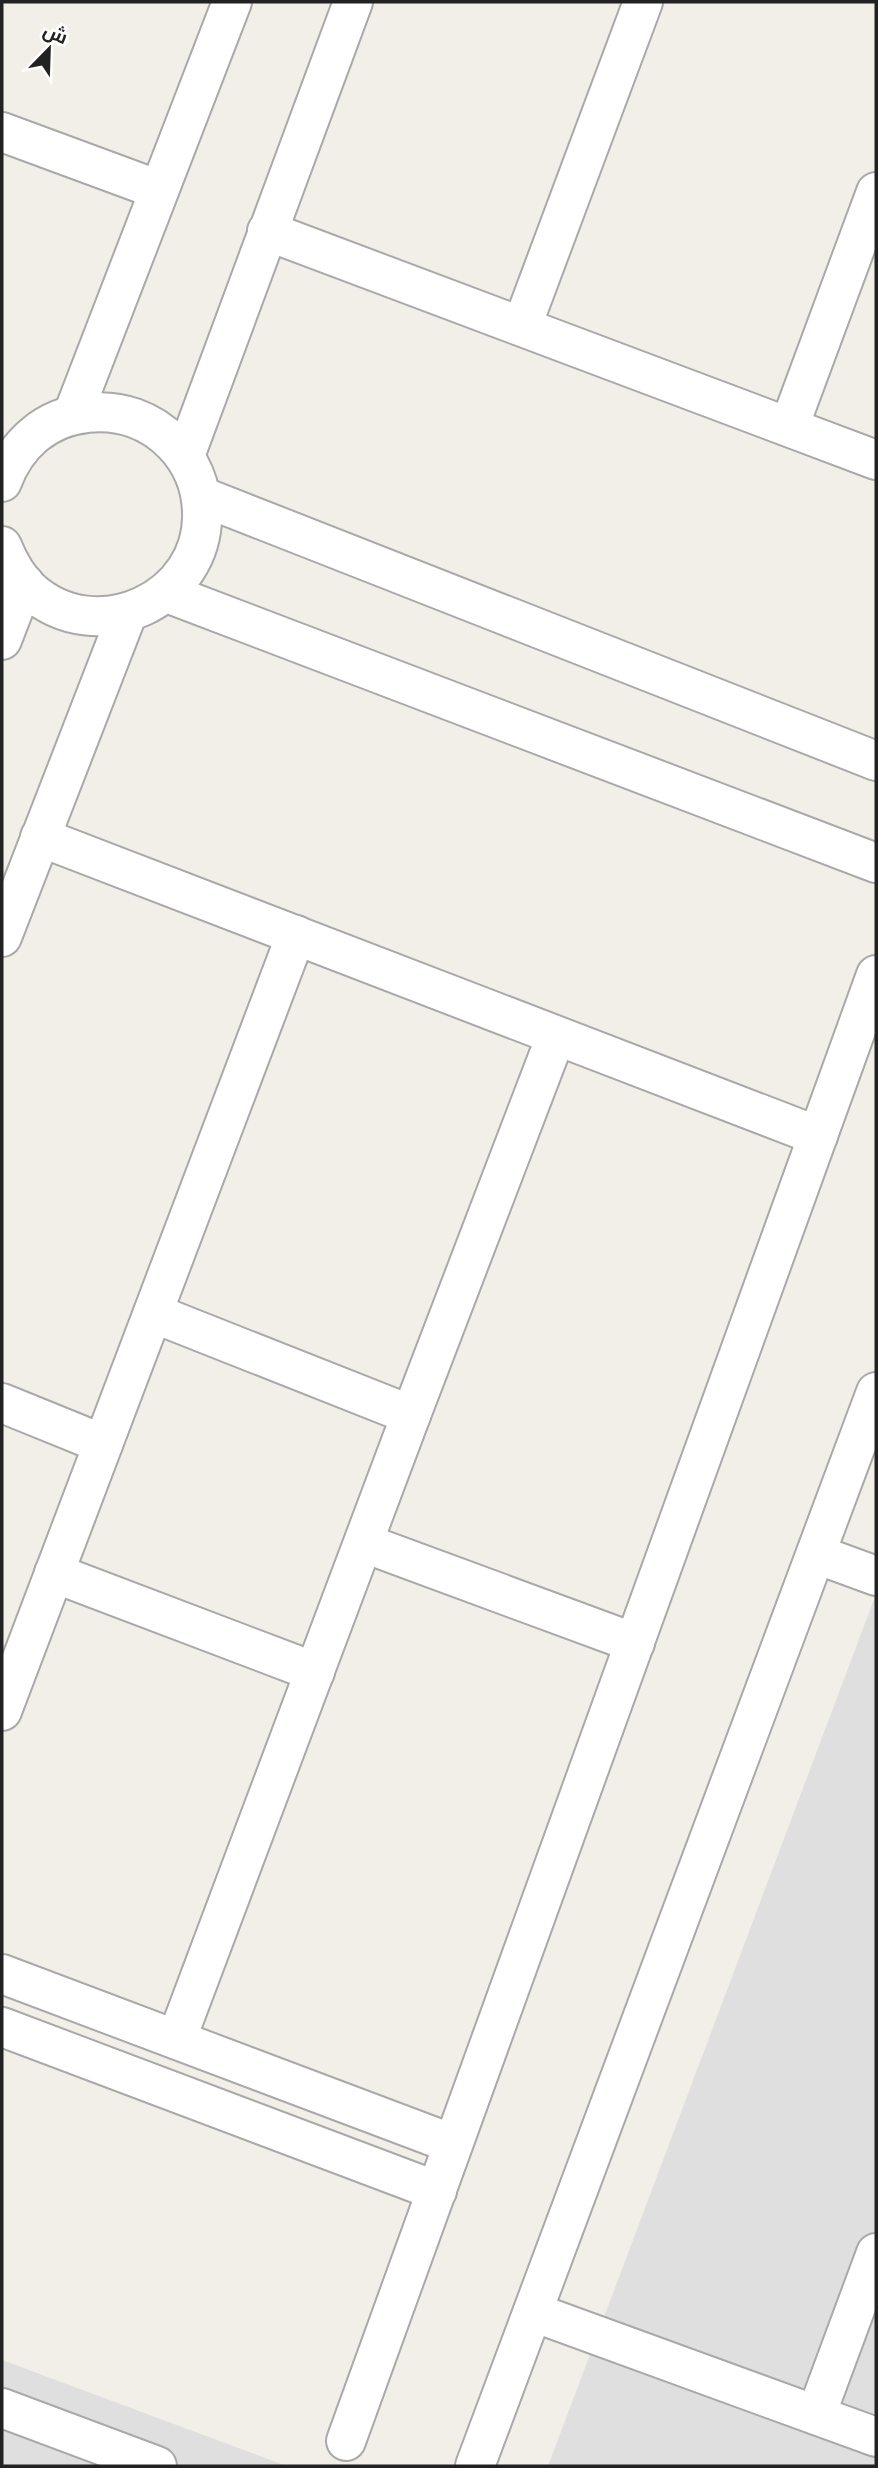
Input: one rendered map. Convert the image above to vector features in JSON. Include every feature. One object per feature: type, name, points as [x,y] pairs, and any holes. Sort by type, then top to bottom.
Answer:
[{"type":"street","points":[[73,414],[232,2]]},
{"type":"street","points":[[185,456],[353,2]]},
{"type":"street","points":[[522,326],[643,2]]},
{"type":"street","points":[[2,132],[159,190]]},
{"type":"street","points":[[789,427],[876,192]]},
{"type":"street","points":[[267,231],[876,460]]},
{"type":"street","points":[[2,482],[9,464],[13,438],[39,430],[73,414],[104,411],[136,418],[163,433],[185,456],[201,496],[202,523],[197,549],[184,573],[167,593],[142,608],[113,616],[84,616],[55,607],[24,583],[12,569],[2,546]]},
{"type":"street","points":[[201,496],[876,761]]},
{"type":"street","points":[[2,640],[24,583]]},
{"type":"street","points":[[167,593],[876,863]]},
{"type":"street","points":[[2,937],[128,612]]},
{"type":"street","points":[[40,837],[818,1136]]},
{"type":"street","points":[[2,1711],[296,935]]},
{"type":"street","points":[[346,2441],[876,975]]},
{"type":"street","points":[[177,2038],[556,1036]]},
{"type":"street","points":[[153,1313],[411,1415]]},
{"type":"street","points":[[475,2466],[876,1392]]},
{"type":"street","points":[[2,1403],[103,1444]]},
{"type":"street","points":[[365,1543],[635,1643]]},
{"type":"street","points":[[816,1554],[876,1576]]},
{"type":"street","points":[[54,1573],[315,1672]]},
{"type":"street","points":[[2,1974],[453,2144]]},
{"type":"street","points":[[2,2028],[437,2190]]},
{"type":"street","points":[[817,2415],[876,2253]]},
{"type":"street","points":[[533,2312],[876,2437]]},
{"type":"street","points":[[2,2408],[157,2466]]},
{"type":"shaded area","points":[[876,1594],[876,2466],[548,2466]]},
{"type":"shaded area","points":[[2,2360],[287,2466],[2,2466]]}]
